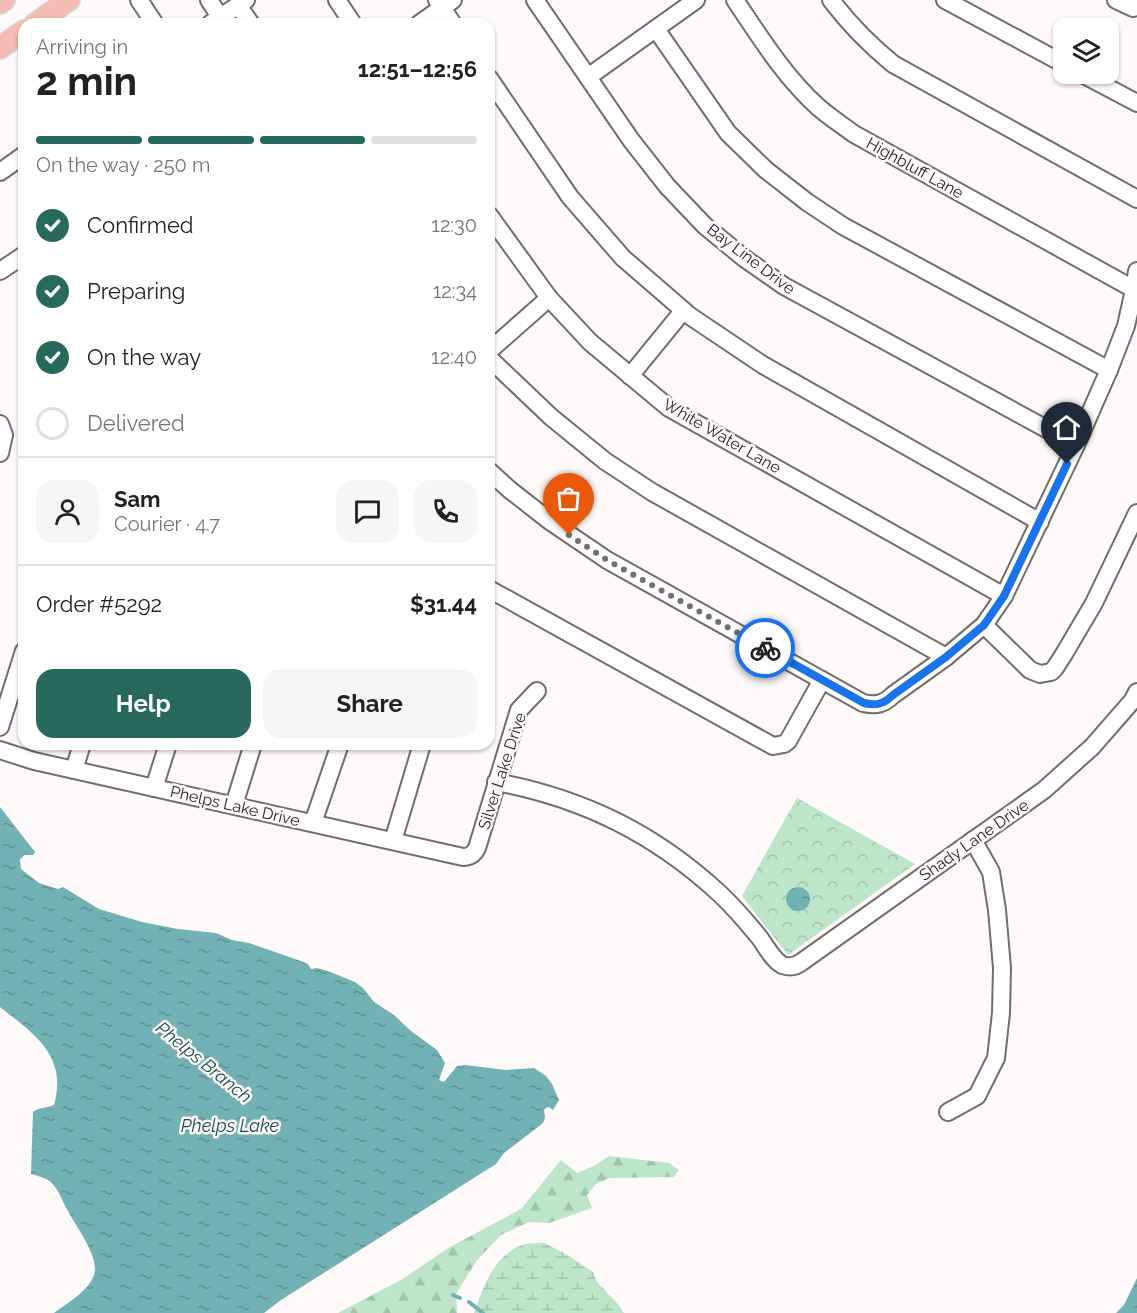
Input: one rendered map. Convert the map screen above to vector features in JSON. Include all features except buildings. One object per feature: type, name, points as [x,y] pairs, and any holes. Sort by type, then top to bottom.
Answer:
[{"type":"main road","points":[[0,3],[4,0]]},
{"type":"main road","points":[[43,18],[69,0]]},
{"type":"main road","points":[[0,48],[18,35]]},
{"type":"street","points":[[139,0],[151,18]]},
{"type":"street","points":[[208,0],[214,18]]},
{"type":"street","points":[[336,0],[349,18]]},
{"type":"street","points":[[539,5],[556,0]]},
{"type":"street","points":[[588,77],[696,0]]},
{"type":"street","name":"Highbluff Lane","points":[[735,0],[771,53],[798,86],[818,107],[854,134],[1136,291]]},
{"type":"street","points":[[831,0],[872,46],[893,64],[1137,199]]},
{"type":"street","points":[[945,0],[1053,58]]},
{"type":"street","points":[[1116,0],[1133,8],[1137,7]]},
{"type":"street","points":[[220,18],[242,3],[248,18]]},
{"type":"street","points":[[425,18],[444,3],[450,18]]},
{"type":"street","name":"Bay Line Drive","points":[[539,5],[631,140],[667,186],[705,225],[744,258],[784,286],[1076,445]]},
{"type":"street","points":[[656,28],[728,133],[766,170],[807,202],[843,226],[1109,370]]},
{"type":"street","points":[[1101,84],[1137,103]]},
{"type":"street","points":[[495,87],[570,197],[623,258],[683,311],[763,365],[1040,522]]},
{"type":"street","points":[[0,172],[18,159]]},
{"type":"street","name":"White Water Lane","points":[[495,223],[549,298],[590,342],[669,408],[1004,596]]},
{"type":"street","points":[[0,271],[18,259]]},
{"type":"street","points":[[495,476],[550,522],[607,560],[864,703],[880,704],[946,657],[984,625],[1004,596],[1109,370],[1126,326],[1136,291],[1137,271]]},
{"type":"street","points":[[495,346],[549,298]]},
{"type":"street","points":[[630,376],[683,311]]},
{"type":"street","points":[[495,364],[551,417],[605,461],[652,492],[946,657]]},
{"type":"street","points":[[0,424],[4,435],[0,453]]},
{"type":"street","points":[[984,625],[1030,670],[1040,674],[1051,672],[1094,603],[1137,513]]},
{"type":"street","points":[[495,592],[773,746],[788,741],[822,680]]},
{"type":"street","points":[[0,727],[18,670]]},
{"type":"street","name":"Silver Lake Drive","points":[[472,855],[477,848],[519,710],[537,691]]},
{"type":"street","name":"Shady Lane Drive","points":[[496,782],[572,801],[642,834],[705,880],[743,918],[775,960],[780,964],[792,966],[803,961],[1044,790],[1092,747],[1133,700],[1137,692]]},
{"type":"street","name":"Phelps Lake Drive","points":[[0,750],[34,761],[463,857],[472,855]]},
{"type":"street","points":[[74,770],[80,750]]},
{"type":"street","points":[[154,788],[166,750]]},
{"type":"street","points":[[234,806],[251,750]]},
{"type":"street","points":[[313,823],[338,750]]},
{"type":"street","points":[[393,841],[420,750]]},
{"type":"street","points":[[948,1112],[977,1096],[996,1058],[1001,1013],[1002,968],[991,872],[973,840]]},
{"type":"green space","points":[[797,798],[915,864],[788,955],[742,896]]},
{"type":"green space","points":[[609,1156],[669,1163],[679,1170],[674,1177],[610,1178],[596,1184],[587,1195],[592,1208],[549,1223],[529,1222],[501,1235],[477,1260],[456,1294],[457,1313],[338,1313],[401,1280],[450,1247],[521,1209],[561,1160],[577,1173],[596,1165]]},
{"type":"green space","points":[[544,1243],[593,1272],[597,1282],[624,1313],[474,1313],[486,1282],[505,1255],[525,1244]]},
{"type":"water","name":"Phelps Lake","points":[[0,807],[35,852],[33,855],[24,855],[20,860],[21,869],[39,883],[58,889],[63,887],[99,909],[142,922],[216,933],[298,960],[308,964],[311,969],[328,971],[355,982],[374,1002],[437,1050],[445,1063],[439,1080],[444,1082],[457,1066],[506,1070],[534,1068],[546,1076],[559,1100],[553,1110],[549,1107],[544,1110],[543,1123],[504,1153],[496,1164],[264,1313],[54,1313],[87,1287],[95,1268],[91,1251],[55,1186],[42,1177],[31,1174],[33,1112],[54,1105],[57,1088],[56,1072],[45,1047],[0,1007]]},
{"type":"water","points":[[798,887],[803,888],[809,894],[809,904],[803,910],[798,911],[793,910],[787,904],[786,899],[787,894],[793,888]]},
{"type":"water","points":[[1137,1278],[1137,1313],[1116,1313],[1124,1305]]},
{"type":"waterway","name":"Phelps Branch","points":[[453,1295],[460,1298]]},
{"type":"waterway","name":"Phelps Branch","points":[[469,1302],[483,1313]]},
{"type":"way so far","points":[[569,535],[607,560],[765,648]]},
{"type":"route","points":[[765,648],[864,703],[872,705],[888,700],[946,657],[984,625],[1004,596],[1067,464]]}]
